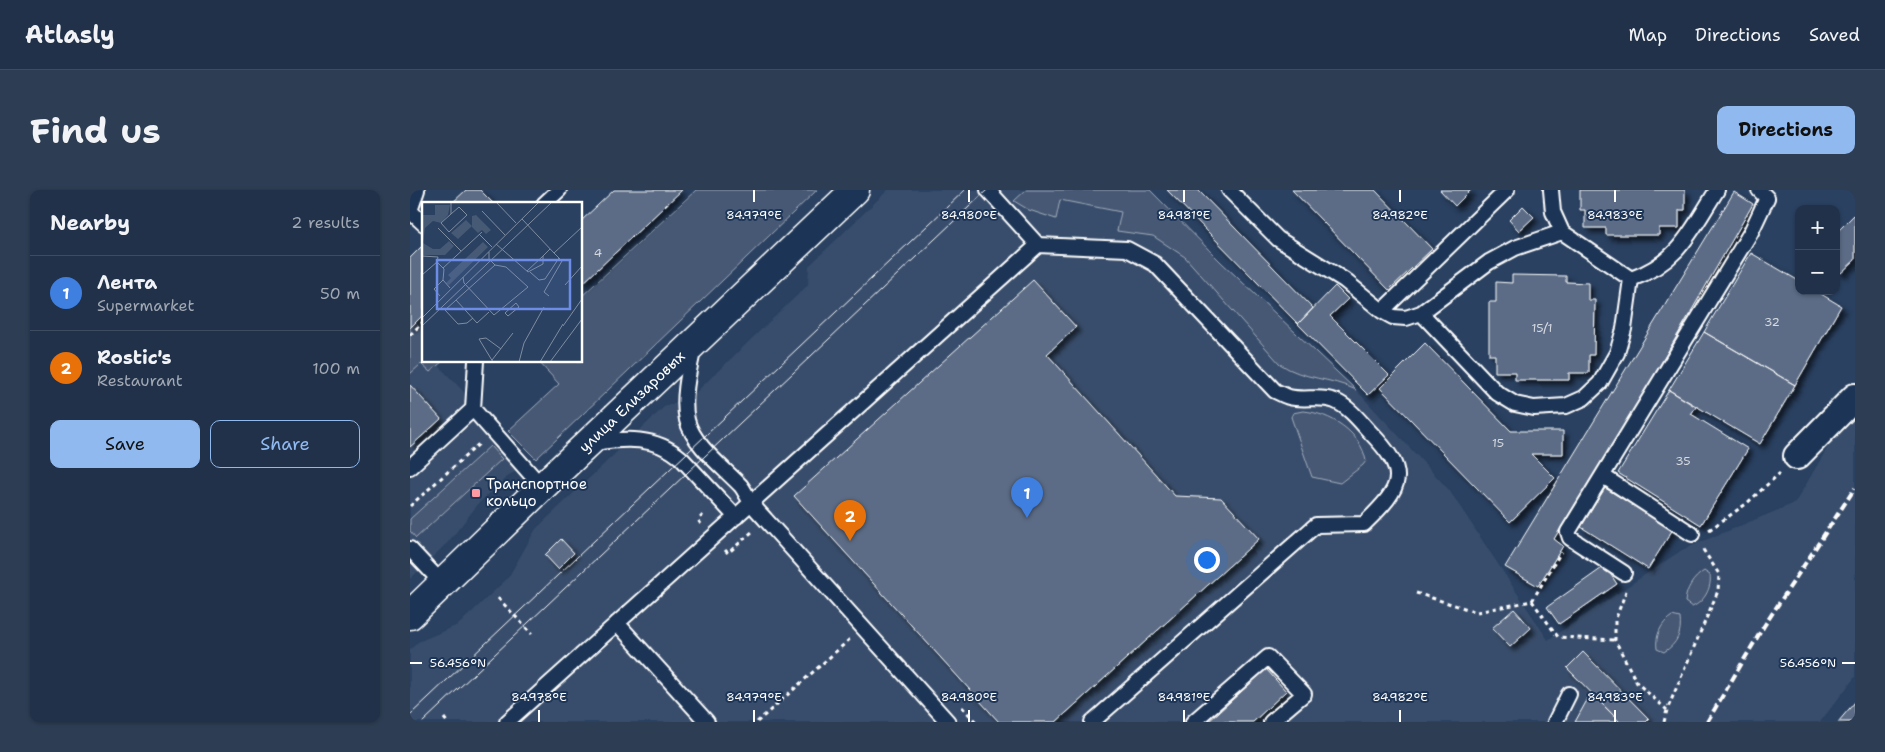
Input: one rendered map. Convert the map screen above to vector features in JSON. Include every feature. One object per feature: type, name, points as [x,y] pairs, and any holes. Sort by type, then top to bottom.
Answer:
[{"type":"main road","name":"улица Елизаровых","points":[[410,615],[855,190]]},
{"type":"street","points":[[1796,456],[1855,396]]},
{"type":"lane","points":[[417,190],[410,211],[422,222]]},
{"type":"lane","points":[[546,202],[559,190]]},
{"type":"lane","points":[[988,190],[1038,245]]},
{"type":"lane","points":[[1229,190],[1278,239],[1344,280],[1382,311],[1393,317],[1406,318],[1421,313],[1489,262],[1515,248],[1562,232]]},
{"type":"lane","points":[[1382,311],[1507,190]]},
{"type":"lane","points":[[1551,190],[1553,212],[1562,232],[1630,279]]},
{"type":"lane","points":[[1630,279],[1650,272],[1666,261],[1684,243],[1717,190]]},
{"type":"lane","points":[[1624,573],[1570,538],[1568,532],[1751,232],[1767,198],[1759,190]]},
{"type":"lane","points":[[507,722],[1038,245],[1127,249],[1155,264],[1276,391],[1290,397],[1322,398],[1334,401],[1347,408],[1384,446],[1392,456],[1396,467],[1397,479],[1388,501],[1364,524],[1316,525],[1092,722]]},
{"type":"lane","points":[[1421,313],[1497,393],[1515,404],[1534,408],[1566,406],[1584,398],[1600,382],[1616,353],[1624,329],[1630,279]]},
{"type":"lane","points":[[695,342],[688,376],[686,410],[693,434],[743,488],[751,503],[948,722]]},
{"type":"lane","points":[[410,467],[473,409],[476,362]]},
{"type":"lane","points":[[473,409],[542,487]]},
{"type":"lane","points":[[588,444],[621,438],[642,440],[671,450],[681,458],[736,517]]},
{"type":"lane","points":[[1602,476],[1692,534]]},
{"type":"lane","points":[[410,549],[442,583]]},
{"type":"lane","points":[[617,623],[708,722]]},
{"type":"lane","points":[[1193,722],[1268,657],[1304,694],[1271,722]]},
{"type":"lane","points":[[1555,722],[1570,694]]},
{"type":"path","points":[[410,335],[422,323]]},
{"type":"path","points":[[410,506],[493,432]]},
{"type":"path","points":[[1664,722],[1667,710],[1718,591],[1719,574],[1692,534],[1707,531],[1746,504],[1796,456]]},
{"type":"path","points":[[1416,594],[1476,612],[1532,601],[1570,538]]},
{"type":"path","points":[[1624,573],[1628,580],[1615,621],[1616,640],[1637,683],[1667,710]]},
{"type":"path","points":[[498,598],[532,634]]},
{"type":"path","points":[[1532,601],[1558,637],[1616,640]]},
{"type":"path","points":[[757,722],[863,627]]},
{"type":"path","points":[[444,718],[447,722]]},
{"type":"shaded area","points":[[696,190],[817,190],[536,459],[508,431],[559,384],[539,362],[582,362],[582,296]]},
{"type":"shaded area","points":[[888,190],[1150,190],[1220,261],[1356,390],[1449,490],[1548,640],[1682,550],[1795,503],[1841,425],[1855,410],[1855,677],[1820,722],[1056,722],[1259,539],[1221,498],[1175,496],[1047,354],[1076,327],[1033,280],[794,496],[999,722],[410,722],[410,650],[418,642],[458,625],[508,578],[536,529],[664,407],[692,396],[808,285],[809,266]]},
{"type":"shaded area","points":[[1026,190],[1150,190],[1220,261],[1356,390],[1298,373],[1280,364],[1185,257],[1153,236],[1117,231],[1121,212],[1060,200],[1056,219],[1029,210],[1014,201]]},
{"type":"shaded area","points":[[422,316],[422,362],[442,362],[430,372],[421,364],[410,374],[410,328]]},
{"type":"shaded area","points":[[410,359],[422,360],[422,362],[435,362],[532,463],[509,475],[479,503],[449,541],[410,579]]},
{"type":"shaded area","points":[[1303,411],[1333,420],[1343,426],[1358,441],[1366,461],[1340,483],[1312,477],[1291,417],[1293,413]]},
{"type":"shaded area","points":[[490,446],[502,459],[416,538],[410,531],[410,519]]},
{"type":"shaded area","points":[[1704,571],[1710,575],[1710,585],[1700,602],[1692,607],[1685,602],[1687,593],[1693,580]]},
{"type":"shaded area","points":[[1672,616],[1680,618],[1678,638],[1664,652],[1657,649],[1658,635],[1662,626]]},
{"type":"building","points":[[466,190],[480,190],[492,202],[453,202]]},
{"type":"building","points":[[614,190],[682,190],[582,284],[582,220]]},
{"type":"building","points":[[1167,190],[1198,190],[1313,308],[1298,324]]},
{"type":"building","points":[[1292,190],[1375,190],[1432,249],[1389,290]]},
{"type":"building","points":[[1440,190],[1471,190],[1455,206]]},
{"type":"building","points":[[1580,190],[1685,190],[1685,210],[1679,210],[1679,228],[1659,228],[1659,235],[1606,235],[1606,228],[1585,228],[1585,210],[1580,210]]},
{"type":"building","points":[[1734,192],[1753,204],[1655,374],[1554,539],[1563,546],[1538,586],[1505,567]]},
{"type":"building","points":[[1523,206],[1534,217],[1519,231],[1509,220]]},
{"type":"building","points":[[1855,214],[1855,260],[1841,273],[1840,272],[1840,229]]},
{"type":"building","points":[[422,248],[422,316],[410,328],[410,258]]},
{"type":"building","points":[[1751,253],[1795,279],[1795,295],[1823,295],[1841,306],[1795,385],[1704,332]]},
{"type":"building","points":[[1512,275],[1566,276],[1566,282],[1588,283],[1588,300],[1595,300],[1594,355],[1589,355],[1589,373],[1569,373],[1569,380],[1515,380],[1515,372],[1495,372],[1495,355],[1489,355],[1489,302],[1496,302],[1496,282],[1512,283]]},
{"type":"building","points":[[1033,280],[1076,327],[1047,354],[1175,496],[1221,498],[1259,539],[1056,722],[999,722],[794,496]]},
{"type":"building","points":[[1335,286],[1348,299],[1330,316],[1389,375],[1368,395],[1298,324]]},
{"type":"building","points":[[1704,332],[1795,385],[1760,444],[1669,390]]},
{"type":"building","points":[[1425,343],[1511,431],[1563,431],[1563,454],[1531,454],[1555,478],[1510,522],[1380,388]]},
{"type":"building","points":[[410,385],[441,419],[410,447]]},
{"type":"building","points":[[1669,390],[1696,407],[1691,414],[1748,449],[1701,525],[1618,473]]},
{"type":"building","points":[[1605,488],[1673,529],[1648,569],[1581,527]]},
{"type":"building","points":[[561,539],[574,553],[558,569],[545,555]]},
{"type":"building","points":[[1605,566],[1617,584],[1559,624],[1547,607]]},
{"type":"building","points":[[1514,609],[1531,628],[1510,647],[1492,628]]},
{"type":"building","points":[[1583,652],[1649,719],[1646,722],[1620,722],[1567,668]]},
{"type":"building","points":[[1266,669],[1286,691],[1253,722],[1208,722]]},
{"type":"building","points":[[1591,693],[1620,722],[1575,722]]},
{"type":"building","points":[[1855,702],[1855,722],[1838,722]]},
{"type":"tram line","points":[[410,715],[965,190]]},
{"type":"tram line","points":[[423,722],[987,190]]},
{"type":"railway","points":[[1707,722],[1764,626],[1855,488]]},
{"type":"place","name":"Транспортное кольцо","points":[[476,493]]},
{"type":"place","name":"Лента","points":[[1027,518]]},
{"type":"place","name":"Rostic's","points":[[850,541]]}]
